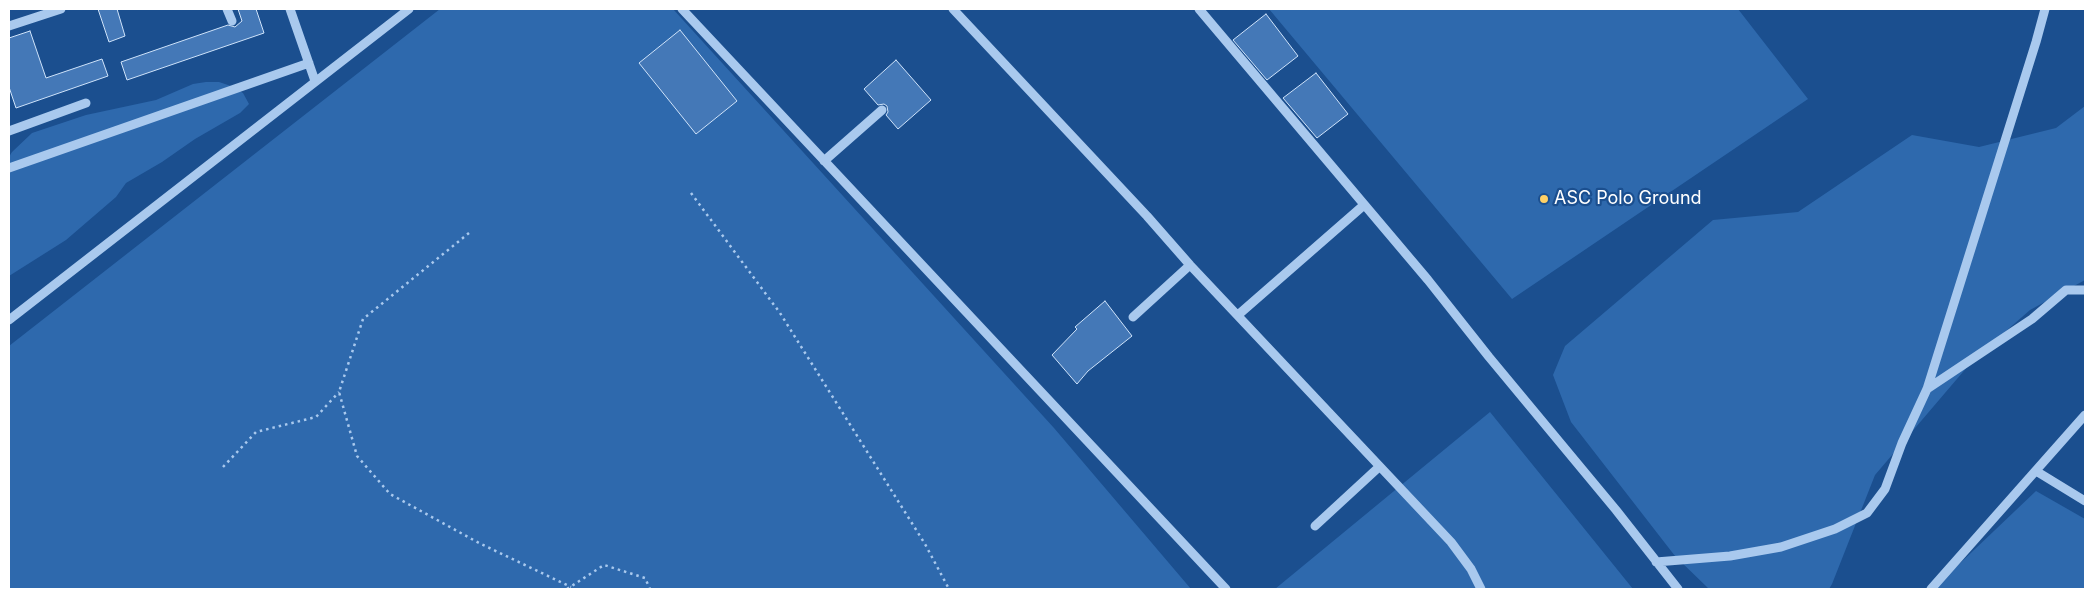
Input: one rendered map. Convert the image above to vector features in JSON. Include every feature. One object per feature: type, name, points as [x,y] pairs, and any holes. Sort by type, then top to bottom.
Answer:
[{"type":"lane","points":[[9,26],[61,9]]},
{"type":"lane","points":[[227,9],[232,21]]},
{"type":"lane","points":[[290,9],[316,81]]},
{"type":"lane","points":[[9,320],[408,9]]},
{"type":"lane","points":[[682,9],[1226,589]]},
{"type":"lane","points":[[954,9],[1148,216],[1190,265],[1451,542],[1471,569],[1481,589]]},
{"type":"lane","points":[[1199,9],[1428,280],[1678,589]]},
{"type":"lane","points":[[1656,562],[1730,556],[1781,547],[1835,528],[1867,513],[1885,489],[1902,443],[1927,389],[2045,9]]},
{"type":"lane","points":[[9,168],[309,63]]},
{"type":"lane","points":[[9,131],[86,103]]},
{"type":"lane","points":[[824,161],[882,110]]},
{"type":"lane","points":[[1238,315],[1364,205]]},
{"type":"lane","points":[[1133,317],[1190,265]]},
{"type":"lane","points":[[1927,389],[2032,319],[2066,290],[2085,290]]},
{"type":"lane","points":[[1931,589],[2085,415]]},
{"type":"lane","points":[[1315,526],[1379,467]]},
{"type":"lane","points":[[2036,470],[2085,501]]},
{"type":"path","points":[[691,193],[780,313],[925,544],[949,589]]},
{"type":"path","points":[[223,467],[256,432],[316,417],[339,392],[363,319],[469,234]]},
{"type":"path","points":[[339,392],[356,456],[390,494],[479,543],[571,587]]},
{"type":"path","points":[[567,589],[604,565],[645,578],[650,589]]},
{"type":"shaded area","points":[[440,9],[673,9],[1054,428],[1191,589],[9,589],[9,346]]},
{"type":"shaded area","name":"ASC Polo Ground","points":[[1269,9],[1738,9],[1808,99],[1512,299]]},
{"type":"shaded area","points":[[219,82],[231,86],[243,93],[249,104],[240,113],[126,183],[116,197],[66,240],[9,276],[9,157],[12,152],[32,133],[86,115],[156,100],[193,84]]},
{"type":"shaded area","points":[[2085,106],[2085,280],[2030,310],[1974,359],[1875,475],[1829,589],[1709,589],[1675,556],[1571,422],[1553,375],[1565,346],[1713,220],[1798,212],[1912,135],[1979,147],[2056,128]]},
{"type":"shaded area","points":[[1490,412],[1633,589],[1275,589]]},
{"type":"shaded area","points":[[2036,491],[2085,519],[2085,589],[1933,589]]},
{"type":"building","points":[[98,9],[117,9],[125,36],[109,42]]},
{"type":"building","points":[[238,9],[256,9],[264,33],[127,80],[121,62],[228,25],[235,27],[242,21]]},
{"type":"building","points":[[1266,14],[1298,56],[1267,80],[1233,40]]},
{"type":"building","points":[[680,30],[737,101],[696,134],[639,63]]},
{"type":"building","points":[[30,31],[46,78],[102,59],[108,76],[16,108],[9,87],[9,38]]},
{"type":"building","points":[[896,60],[931,100],[898,129],[886,115],[888,112],[887,106],[884,104],[878,105],[864,89]]},
{"type":"building","points":[[1316,73],[1348,114],[1317,138],[1283,98]]},
{"type":"building","points":[[1105,301],[1132,336],[1088,371],[1077,384],[1052,355],[1077,329],[1075,327]]},
{"type":"place","name":"ASC Polo Ground","points":[[1544,199]]}]
